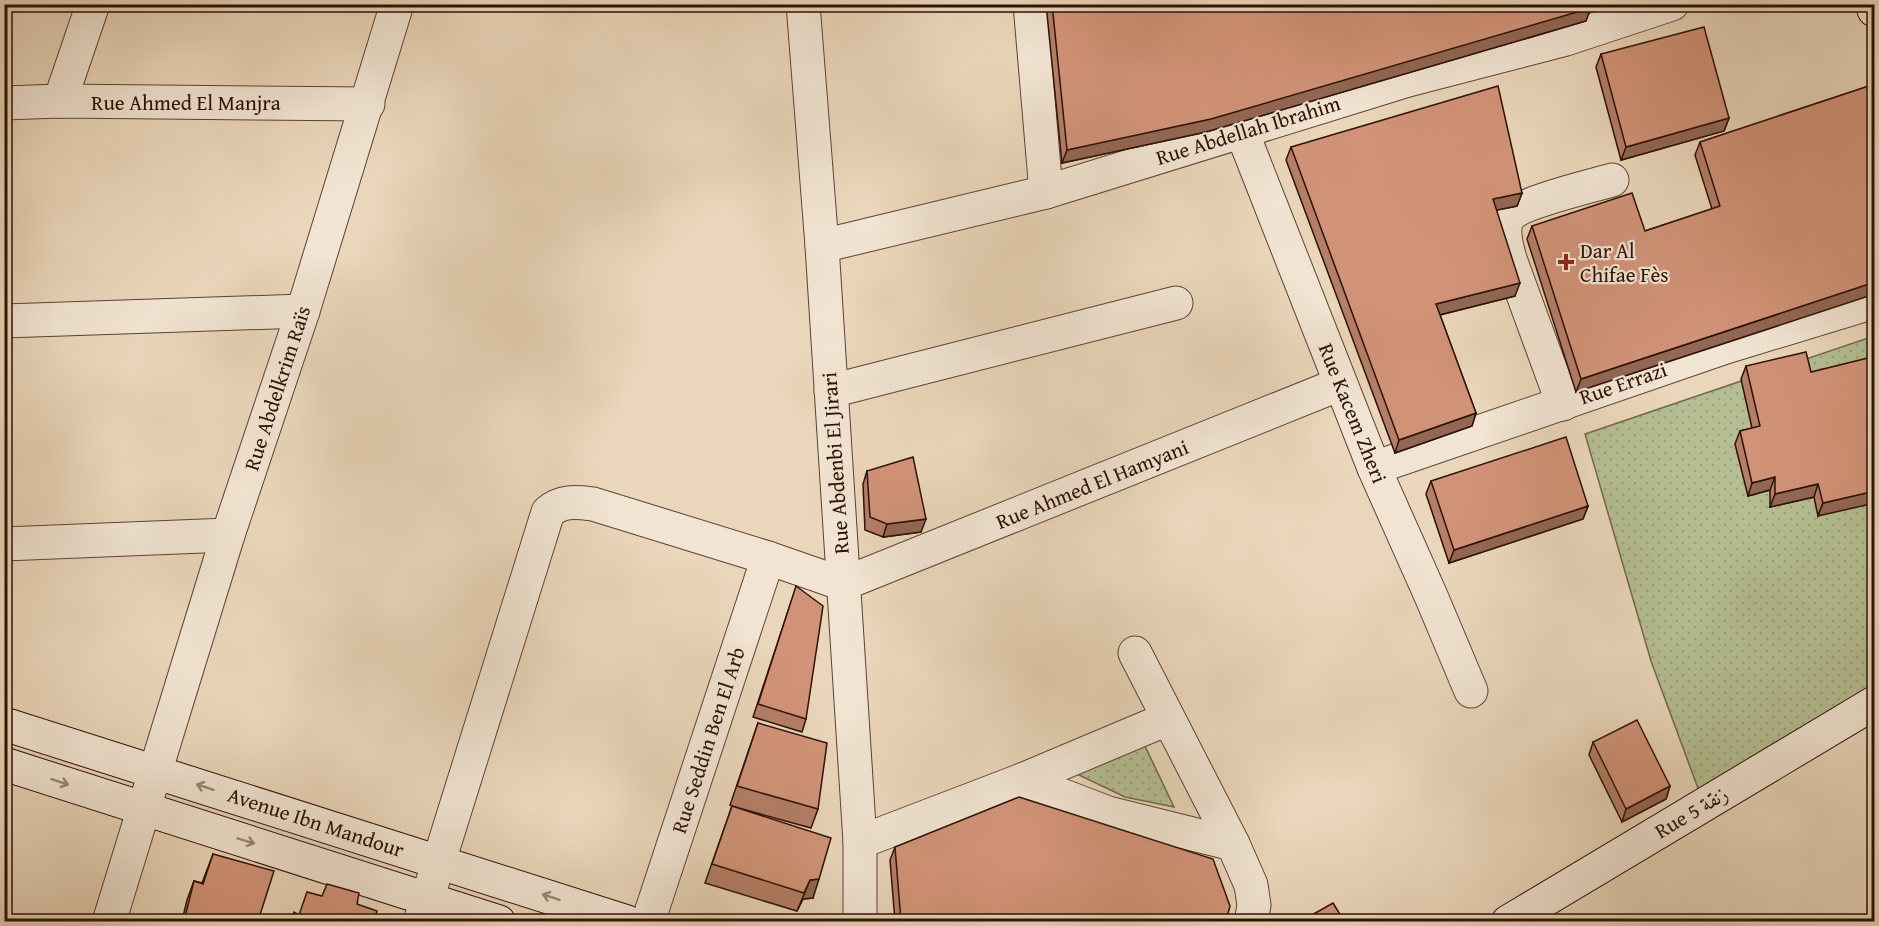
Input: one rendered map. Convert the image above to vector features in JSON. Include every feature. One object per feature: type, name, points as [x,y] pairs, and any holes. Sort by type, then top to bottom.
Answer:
[{"type":"street","points":[[60,101],[93,4]]},
{"type":"street","name":"Rue Abdelkrim Raïs","points":[[109,921],[228,534],[303,311],[397,4]]},
{"type":"street","name":"Rue Abdenbi El Jirari","points":[[803,4],[822,246],[860,842],[860,921]]},
{"type":"street","points":[[1030,4],[1046,192]]},
{"type":"street","name":"Rue Abdellah Ibrahim","points":[[822,246],[1046,192],[1408,80],[1566,39],[1601,15],[1672,4]]},
{"type":"street","points":[[1873,4],[1875,10]]},
{"type":"street","name":"Rue Ahmed El Manjra","points":[[4,104],[60,101],[368,104]]},
{"type":"street","name":"Rue Kacem Zheri","points":[[1242,132],[1374,468],[1471,691]]},
{"type":"street","points":[[1563,404],[1510,259],[1505,241],[1505,228],[1508,218],[1528,205],[1612,180]]},
{"type":"street","name":"Rue Errazi","points":[[1374,468],[1726,347],[1875,302]]},
{"type":"street","points":[[831,391],[1176,303]]},
{"type":"street","points":[[4,321],[303,311]]},
{"type":"street","name":"Rue Ahmed El Hamyani","points":[[843,584],[1340,384]]},
{"type":"street","points":[[424,910],[548,512],[555,506],[571,502],[593,504],[768,558],[843,584]]},
{"type":"street","points":[[4,544],[228,534]]},
{"type":"street","name":"Rue Seddin Ben El Arb","points":[[648,921],[768,558]]},
{"type":"street","points":[[1135,653],[1233,844],[1251,885],[1254,905],[1251,921]]},
{"type":"street","name":"Rue 5 زنقة","points":[[1508,921],[1875,703]]},
{"type":"street","points":[[860,842],[1022,780],[1167,718]]},
{"type":"street","name":"Avenue Ibn Mandour","points":[[4,724],[627,921]]},
{"type":"street","name":"Avenue Ibn Mandour","points":[[4,764],[144,809],[424,910],[499,921]]},
{"type":"street","points":[[1022,780],[1108,813],[1233,844]]},
{"type":"green space","points":[[1874,336],[1874,684],[1699,791],[1651,661],[1585,434]]},
{"type":"green space","points":[[1144,744],[1174,807],[1125,797],[1077,774]]},
{"type":"building","points":[[1052,4],[1590,4],[1591,8],[1211,119],[1067,150]]},
{"type":"building","points":[[1704,27],[1729,118],[1626,147],[1601,54]]},
{"type":"building","points":[[1498,86],[1522,193],[1493,199],[1520,283],[1436,304],[1476,413],[1399,440],[1291,147]]},
{"type":"building","points":[[1869,86],[1875,102],[1875,282],[1581,379],[1532,226],[1632,193],[1645,231],[1720,206],[1700,142]]},
{"type":"building","points":[[1806,352],[1811,372],[1872,357],[1875,368],[1875,491],[1823,503],[1818,484],[1775,494],[1775,477],[1752,483],[1740,431],[1760,426],[1746,366]]},
{"type":"building","points":[[1566,437],[1588,506],[1454,550],[1431,481]]},
{"type":"building","points":[[913,457],[926,519],[887,524],[870,517],[867,471]]},
{"type":"building","points":[[796,586],[823,606],[806,719],[758,704]]},
{"type":"building","points":[[1637,720],[1670,786],[1626,809],[1593,742]]},
{"type":"building","points":[[758,723],[827,743],[818,809],[737,786]]},
{"type":"building","points":[[1019,797],[1213,859],[1230,906],[1226,921],[901,921],[895,847]]},
{"type":"building","points":[[732,806],[831,838],[819,879],[810,880],[804,893],[712,864]]},
{"type":"building","points":[[213,854],[274,871],[258,921],[184,921],[194,881],[203,884]]},
{"type":"building","points":[[327,884],[359,893],[357,904],[377,911],[374,921],[291,921],[294,912],[299,915],[307,892],[322,896]]},
{"type":"building","points":[[1333,903],[1344,921],[1303,920]]},
{"type":"place","name":"Dar Al Chifae Fès","points":[[1566,262]]}]
